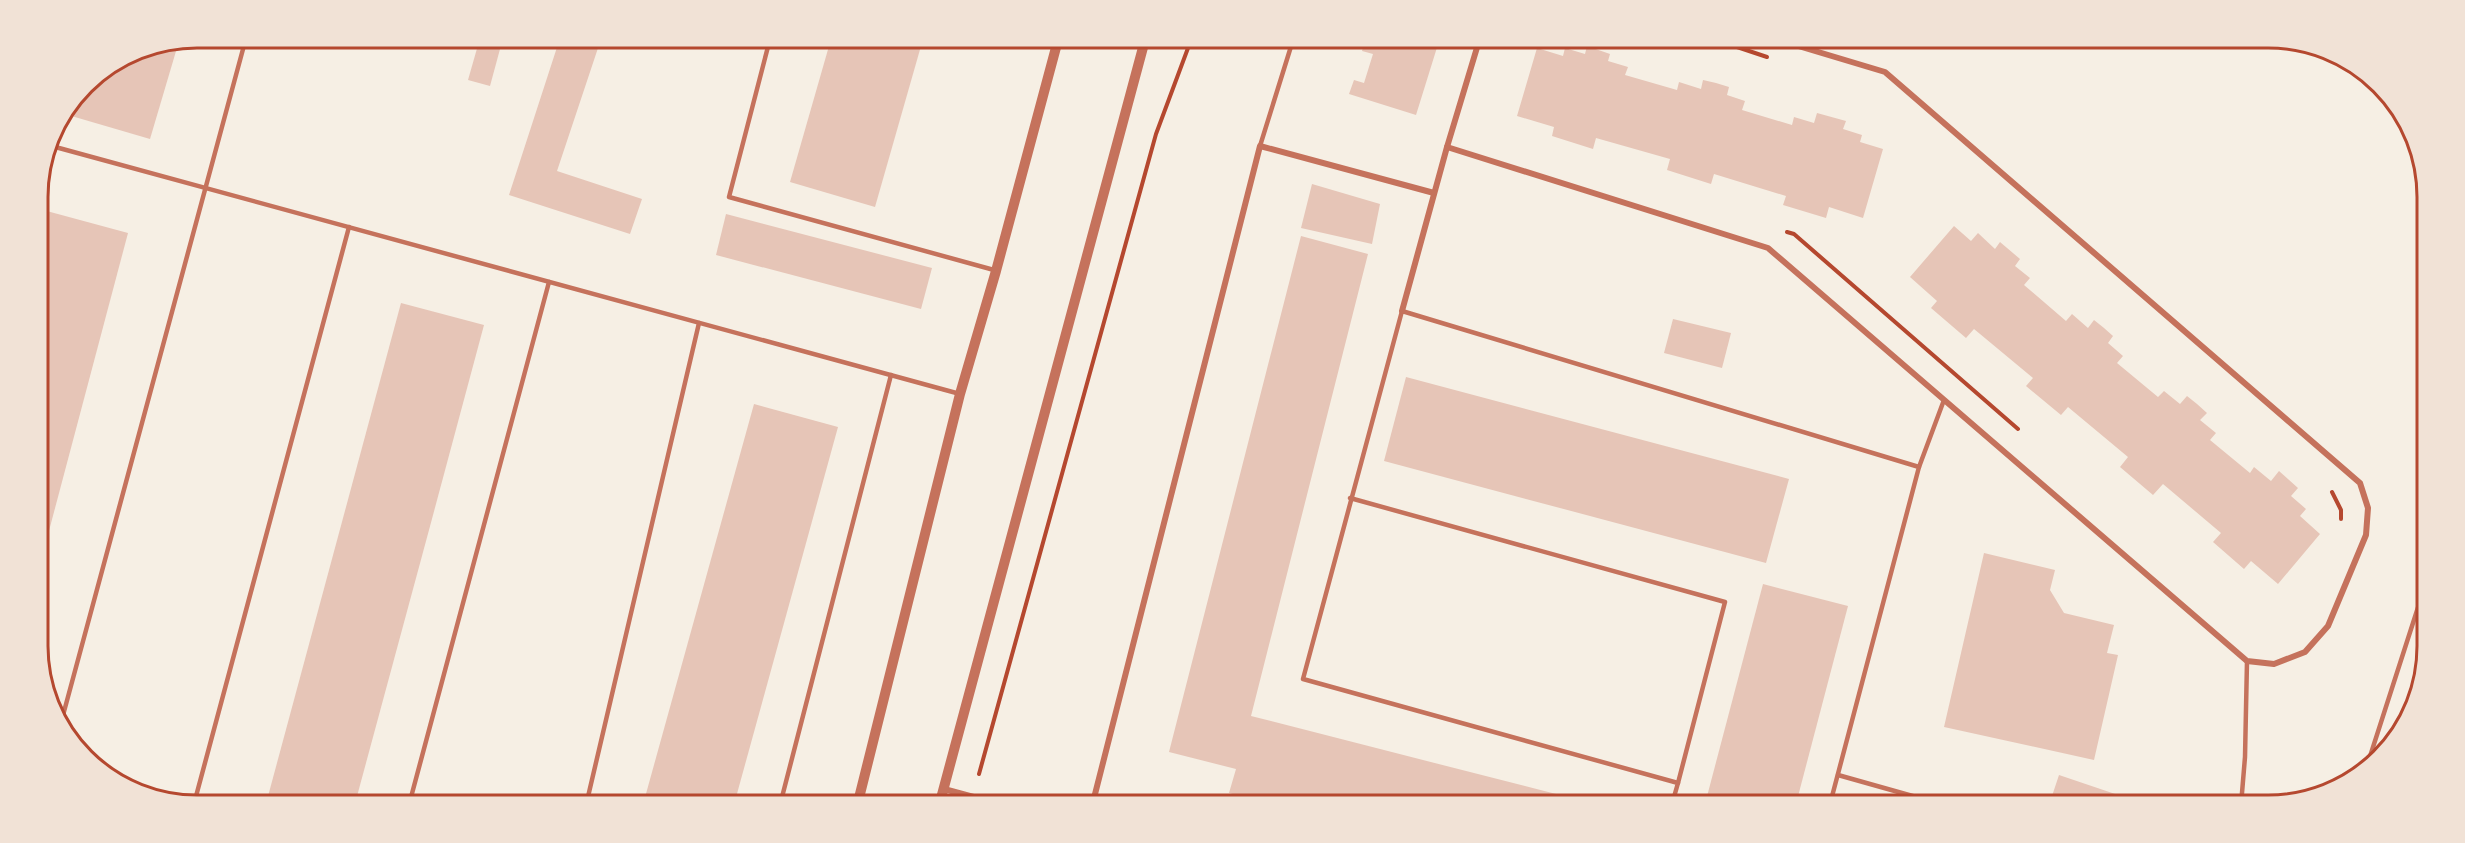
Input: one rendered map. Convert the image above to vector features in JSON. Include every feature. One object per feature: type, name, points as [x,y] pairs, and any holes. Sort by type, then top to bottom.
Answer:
[{"type":"street","points":[[860,795],[960,394],[996,271],[1056,48]]},
{"type":"street","points":[[942,795],[1143,48]]},
{"type":"street","points":[[1401,311],[1477,48]]},
{"type":"street","points":[[1447,147],[1768,248],[2247,661],[2274,664],[2306,652],[2328,626],[2366,536],[2367,507],[2360,483],[1885,72],[1805,48]]},
{"type":"street","points":[[1095,795],[1260,146],[1434,193]]},
{"type":"street","points":[[944,789],[966,795]]},
{"type":"lane","points":[[64,712],[243,48]]},
{"type":"lane","points":[[768,48],[729,196],[996,271]]},
{"type":"lane","points":[[1260,146],[1291,48]]},
{"type":"lane","points":[[57,147],[960,394]]},
{"type":"lane","points":[[196,795],[349,227]]},
{"type":"lane","points":[[412,795],[549,282]]},
{"type":"lane","points":[[1678,783],[1303,679],[1401,311],[1919,467]]},
{"type":"lane","points":[[588,795],[699,323]]},
{"type":"lane","points":[[783,795],[891,375]]},
{"type":"lane","points":[[1832,795],[1919,467],[1944,400]]},
{"type":"lane","points":[[1350,498],[1725,602],[1675,795]]},
{"type":"lane","points":[[2371,753],[2417,611]]},
{"type":"lane","points":[[2242,795],[2247,661]]},
{"type":"lane","points":[[1838,775],[1909,795]]},
{"type":"path","points":[[974,795],[1156,134],[1188,48]]},
{"type":"path","points":[[1739,48],[1775,59]]},
{"type":"path","points":[[1783,231],[1794,234],[2025,435]]},
{"type":"path","points":[[2326,486],[2333,493],[2341,510],[2342,526]]},
{"type":"building","points":[[477,48],[500,48],[490,86],[468,80]]},
{"type":"building","points":[[557,48],[598,48],[557,171],[642,199],[630,234],[509,195]]},
{"type":"building","points":[[828,48],[920,48],[875,207],[790,182]]},
{"type":"building","points":[[1363,48],[1437,48],[1416,115],[1349,94],[1354,80],[1364,83],[1373,54],[1362,51]]},
{"type":"building","points":[[1537,48],[1563,56],[1565,48],[1585,54],[1586,48],[1593,48],[1610,54],[1608,61],[1628,67],[1625,75],[1677,90],[1679,82],[1701,89],[1703,80],[1729,87],[1727,95],[1745,101],[1742,110],[1792,125],[1794,117],[1814,123],[1817,113],[1846,121],[1843,129],[1862,135],[1860,142],[1883,149],[1863,218],[1829,207],[1826,218],[1783,205],[1786,196],[1714,174],[1711,184],[1667,170],[1670,159],[1596,138],[1593,149],[1552,136],[1554,127],[1517,116]]},
{"type":"building","points":[[176,50],[150,139],[72,116],[85,99],[114,73],[140,59]]},
{"type":"building","points":[[1312,184],[1380,204],[1372,244],[1301,228]]},
{"type":"building","points":[[48,211],[128,233],[48,535]]},
{"type":"building","points":[[726,214],[932,268],[921,309],[716,255]]},
{"type":"building","points":[[1954,226],[1971,241],[1978,233],[1995,249],[2000,242],[2020,259],[2015,266],[2030,278],[2024,285],[2066,321],[2072,314],[2088,328],[2094,320],[2104,328],[2113,336],[2108,343],[2123,356],[2117,363],[2158,397],[2164,391],[2180,404],[2187,396],[2197,404],[2207,413],[2200,420],[2216,433],[2210,440],[2250,473],[2254,467],[2271,481],[2279,471],[2298,488],[2291,496],[2306,509],[2300,516],[2320,534],[2278,584],[2251,561],[2244,569],[2213,542],[2221,533],[2163,484],[2153,495],[2120,467],[2128,457],[2068,407],[2061,415],[2026,386],[2033,378],[1974,329],[1966,338],[1931,308],[1937,301],[1910,277]]},
{"type":"building","points":[[1301,236],[1368,254],[1251,716],[1560,795],[1236,795],[1229,793],[1236,769],[1169,752]]},
{"type":"building","points":[[401,303],[484,325],[357,795],[268,795]]},
{"type":"building","points":[[1673,319],[1731,333],[1722,368],[1664,353]]},
{"type":"building","points":[[1406,377],[1789,479],[1766,563],[1384,461]]},
{"type":"building","points":[[754,404],[838,427],[737,795],[646,795]]},
{"type":"building","points":[[1984,553],[2055,570],[2050,590],[2064,613],[2114,625],[2107,653],[2118,655],[2094,760],[1944,727]]},
{"type":"building","points":[[1763,584],[1848,606],[1798,795],[1707,795]]},
{"type":"building","points":[[2059,775],[2118,795],[2052,795]]}]
